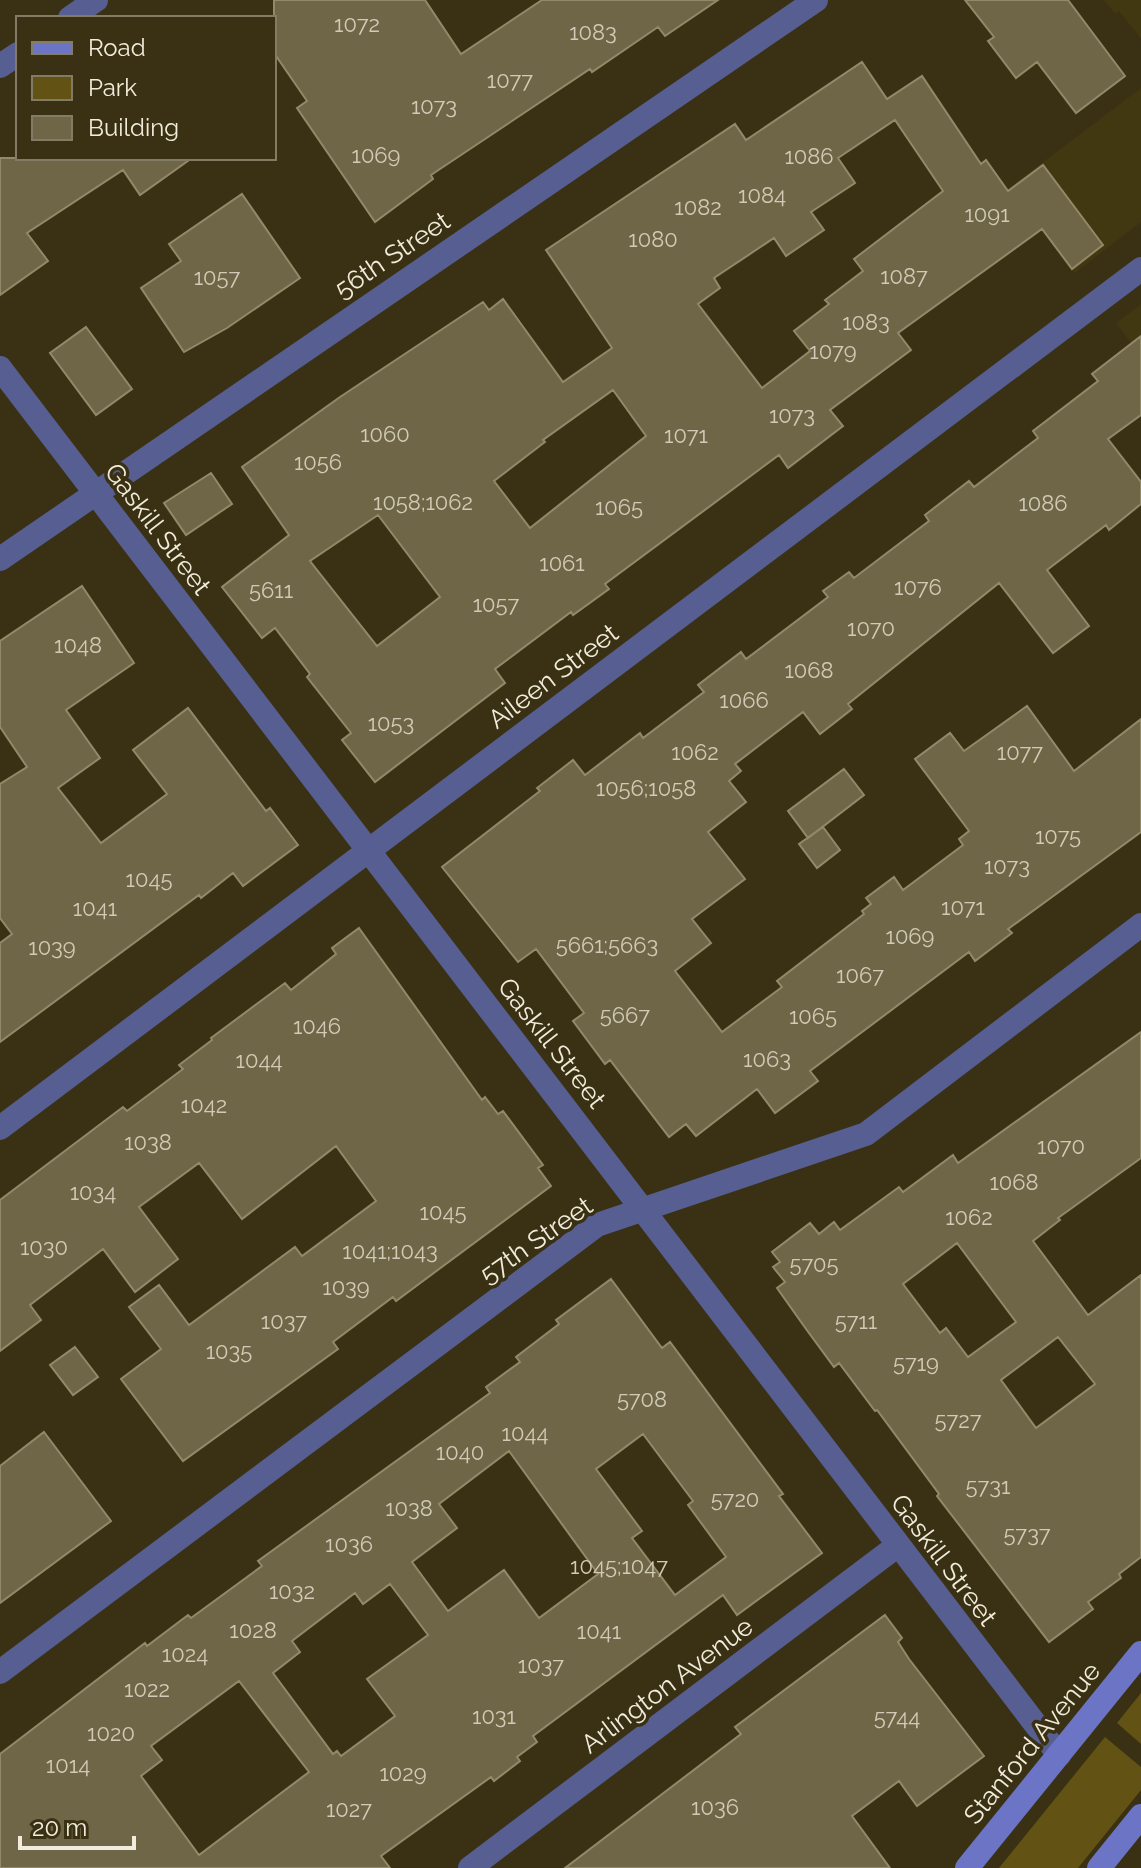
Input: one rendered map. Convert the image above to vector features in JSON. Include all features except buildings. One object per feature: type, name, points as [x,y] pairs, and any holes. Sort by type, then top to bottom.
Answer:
[{"type":"main road","name":"Stanford Avenue","points":[[967,1868],[1141,1653]]},
{"type":"main road","points":[[1099,1868],[1141,1816]]},
{"type":"street","points":[[73,16],[96,0]]},
{"type":"street","name":"56th Street","points":[[0,559],[816,0]]},
{"type":"street","name":"Aileen Street","points":[[0,1128],[1141,269]]},
{"type":"street","name":"Gaskill Street","points":[[0,368],[1059,1755]]},
{"type":"street","name":"57th Street","points":[[0,1672],[597,1225],[866,1134],[1141,925]]},
{"type":"street","name":"Arlington Avenue","points":[[470,1868],[897,1546]]},
{"type":"shaded area","points":[[1104,0],[1141,0],[1141,39],[1119,11],[1115,14]]},
{"type":"shaded area","points":[[1141,88],[1141,222],[1075,273],[1010,187]]},
{"type":"shaded area","points":[[1141,304],[1141,356],[1116,323]]},
{"type":"green space","points":[[1141,1693],[1141,1744],[1117,1723]]},
{"type":"green space","points":[[1105,1737],[1141,1767],[1141,1790],[1078,1868],[999,1868]]}]
